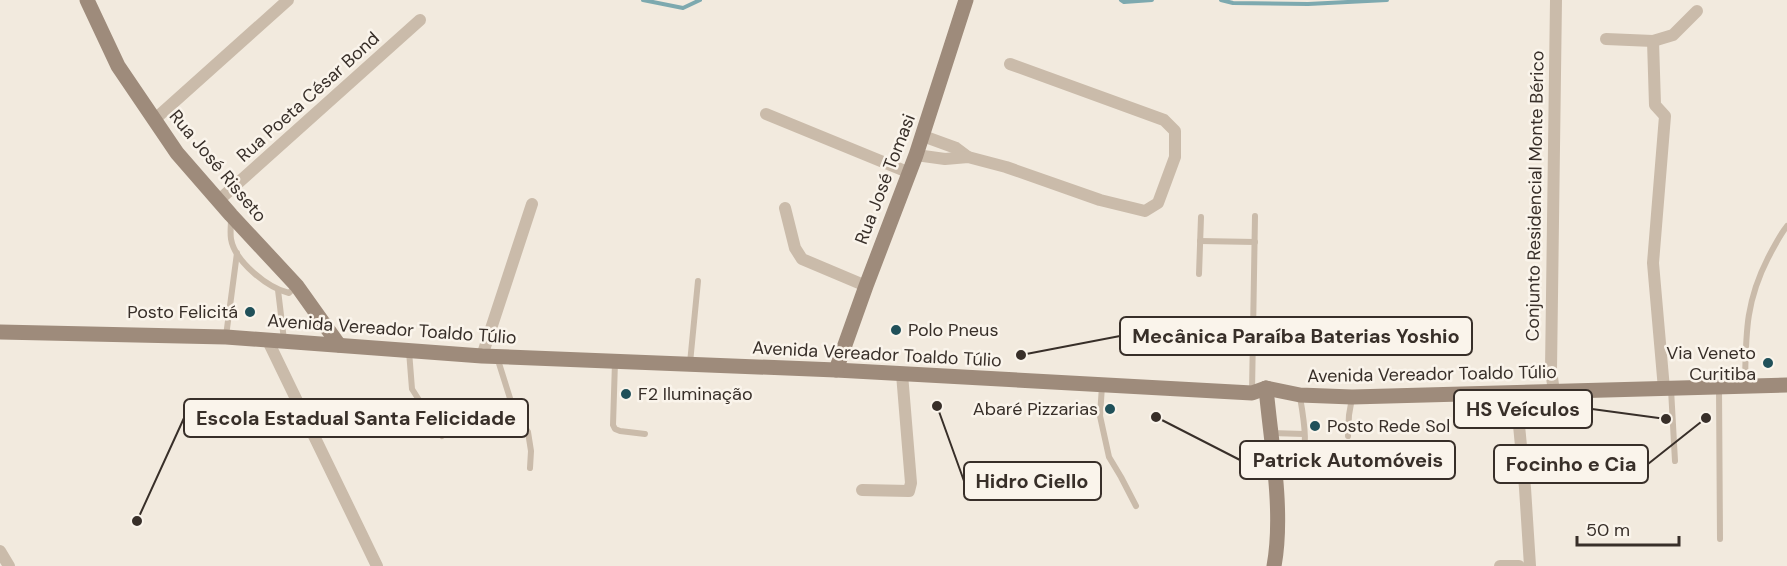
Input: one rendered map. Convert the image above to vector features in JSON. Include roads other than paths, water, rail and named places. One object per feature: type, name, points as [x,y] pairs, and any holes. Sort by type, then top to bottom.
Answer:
[{"type":"main road","name":"Rua José Risseto","points":[[87,0],[118,66],[177,153],[297,286],[339,345]]},
{"type":"main road","name":"Rua José Tomasi","points":[[836,370],[923,136],[966,0]]},
{"type":"main road","name":"Avenida Vereador Toaldo Túlio","points":[[0,332],[226,337],[489,356],[836,370],[1102,386],[1259,390],[1300,395],[1352,397],[1787,385]]},
{"type":"main road","points":[[1259,390],[1270,432],[1275,479],[1277,535],[1274,566]]},
{"type":"street","points":[[154,120],[288,0]]},
{"type":"street","name":"Conjunto Residencial Monte Bérico","points":[[1554,392],[1551,370],[1556,0]]},
{"type":"street","points":[[1606,39],[1653,41],[1673,35],[1697,11]]},
{"type":"street","name":"Rua Poeta César Bond","points":[[219,200],[420,20]]},
{"type":"street","points":[[1653,41],[1655,105],[1665,116],[1653,263],[1668,389]]},
{"type":"street","points":[[916,155],[945,159],[968,158],[1006,167],[1100,200],[1145,211],[1158,202],[1175,158],[1174,131],[1164,120],[1010,64]]},
{"type":"street","points":[[766,114],[910,172]]},
{"type":"street","points":[[923,136],[956,148],[968,158]]},
{"type":"street","points":[[489,356],[532,204]]},
{"type":"street","points":[[785,208],[795,248],[802,258],[866,286]]},
{"type":"street","points":[[276,341],[377,566]]},
{"type":"street","points":[[862,490],[909,491],[911,483],[902,375]]},
{"type":"street","points":[[1516,394],[1530,566]]},
{"type":"street","points":[[0,550],[9,566]]},
{"type":"street","points":[[1500,566],[1519,566]]},
{"type":"lane","points":[[231,215],[231,239],[237,253],[250,270],[278,290],[289,293],[297,286]]},
{"type":"lane","points":[[1255,216],[1259,390]]},
{"type":"lane","points":[[1199,274],[1201,217]]},
{"type":"lane","points":[[1744,387],[1746,326],[1751,300],[1757,279],[1779,236],[1787,226]]},
{"type":"lane","points":[[1200,241],[1255,242]]},
{"type":"lane","points":[[226,337],[237,253]]},
{"type":"lane","points":[[690,364],[698,281]]},
{"type":"lane","points":[[276,341],[278,290]]},
{"type":"lane","points":[[409,351],[412,389],[441,436]]},
{"type":"lane","points":[[489,356],[514,411],[528,432],[531,451],[530,468]]},
{"type":"lane","points":[[615,361],[613,425],[620,431],[645,434]]},
{"type":"lane","points":[[1102,386],[1100,416],[1109,460],[1136,506]]},
{"type":"lane","points":[[1719,387],[1720,539]]},
{"type":"lane","points":[[1668,389],[1675,461]]},
{"type":"lane","points":[[1275,479],[1297,473],[1302,466],[1304,419],[1300,395]]},
{"type":"lane","points":[[1348,436],[1352,397]]},
{"type":"lane","points":[[1270,432],[1304,434]]},
{"type":"waterway","points":[[643,0],[683,8],[700,0]]},
{"type":"waterway","points":[[1121,0],[1124,2],[1152,0]]},
{"type":"waterway","points":[[1221,0],[1233,3],[1308,4],[1387,0]]},
{"type":"place","name":"Posto Felicitá","points":[[250,312]]},
{"type":"place","name":"Polo Pneus","points":[[896,330]]},
{"type":"place","name":"Mecânica Paraíba Baterias Yoshio","points":[[1021,355]]},
{"type":"place","name":"Via Veneto Curitiba","points":[[1768,363]]},
{"type":"place","name":"F2 Iluminação","points":[[626,394]]},
{"type":"place","name":"Hidro Ciello","points":[[937,406]]},
{"type":"place","name":"Abaré Pizzarias","points":[[1110,409]]},
{"type":"place","name":"Patrick Automóveis","points":[[1156,417]]},
{"type":"place","name":"Focinho e Cia","points":[[1706,418]]},
{"type":"place","name":"HS Veículos","points":[[1666,419]]},
{"type":"place","name":"Posto Rede Sol","points":[[1315,426]]},
{"type":"place","name":"Escola Estadual Santa Felicidade","points":[[137,521]]}]
